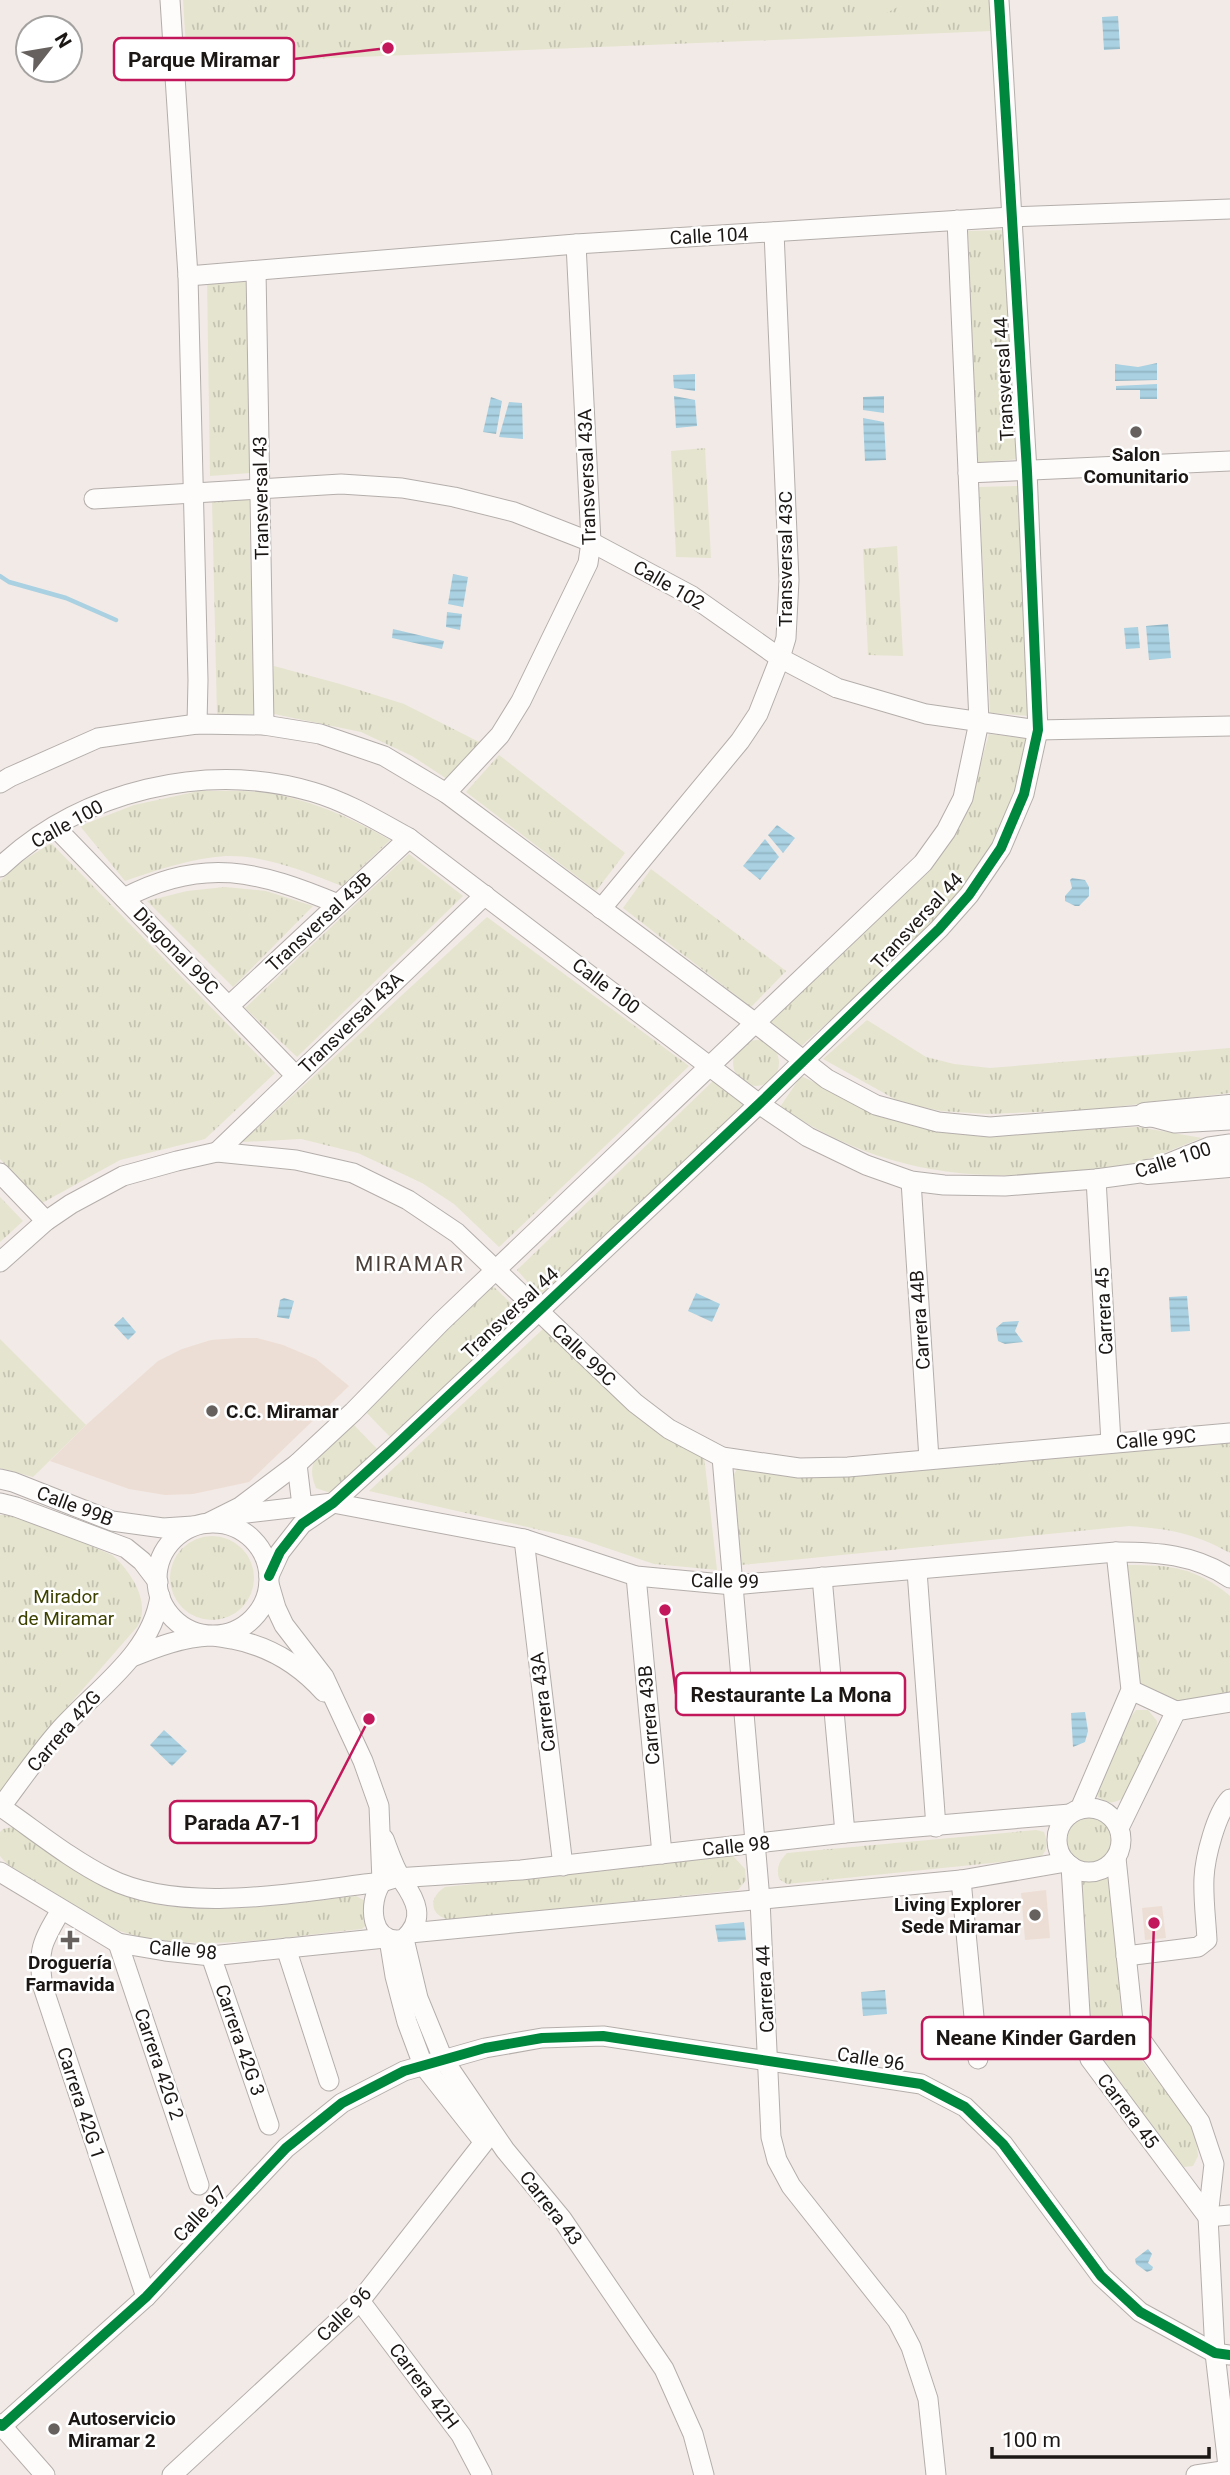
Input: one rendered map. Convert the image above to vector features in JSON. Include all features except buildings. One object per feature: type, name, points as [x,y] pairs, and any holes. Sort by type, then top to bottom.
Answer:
[{"type":"main road","points":[[1145,1115],[1230,1108]]},
{"type":"main road","points":[[1147,1172],[1230,1165]]},
{"type":"street","points":[[170,0],[188,276],[197,724]]},
{"type":"street","name":"Transversal 44","points":[[269,1579],[281,1552],[296,1530],[332,1503],[760,1104],[939,929],[969,895],[1001,848],[1024,794],[1038,730],[1027,471],[999,0]]},
{"type":"street","name":"Calle 104","points":[[188,276],[576,244],[1012,217],[1230,209]]},
{"type":"street","name":"Transversal 44","points":[[209,1522],[296,1464],[353,1412],[431,1331],[754,1022],[882,904],[923,863],[946,831],[963,798],[979,722],[957,220]]},
{"type":"street","name":"Transversal 43C","points":[[601,909],[740,741],[758,714],[786,638],[789,580],[774,232]]},
{"type":"street","name":"Transversal 43A","points":[[446,793],[500,735],[521,701],[587,563],[591,542],[576,244]]},
{"type":"street","name":"Transversal 43","points":[[256,271],[264,725]]},
{"type":"street","points":[[968,473],[1230,461]]},
{"type":"street","name":"Calle 102","points":[[94,499],[341,484],[402,488],[454,497],[514,512],[591,542],[692,596],[780,658],[837,688],[926,714],[1038,730],[1230,726]]},
{"type":"street","name":"Calle 100","points":[[0,783],[9,776],[98,738],[197,724],[264,725],[320,734],[384,757],[446,793],[827,1079],[876,1105],[938,1122],[990,1127],[1145,1115],[1175,1123],[1230,1120]]},
{"type":"street","name":"Calle 100","points":[[0,867],[55,827],[102,803],[144,789],[205,779],[250,779],[316,793],[359,810],[409,838],[760,1104],[808,1137],[866,1165],[911,1181],[944,1185],[1005,1186],[1096,1180],[1147,1172],[1209,1147],[1230,1144]]},
{"type":"street","name":"Diagonal 99C","points":[[55,827],[296,1076]]},
{"type":"street","name":"Transversal 43B","points":[[229,1006],[409,838]]},
{"type":"street","points":[[124,898],[146,887],[180,876],[223,871],[260,876],[290,884],[338,904]]},
{"type":"street","name":"Transversal 43A","points":[[217,1152],[485,895]]},
{"type":"street","name":"Calle 99C","points":[[0,1262],[46,1221],[81,1198],[123,1176],[217,1152],[296,1160],[353,1173],[431,1214],[457,1233],[496,1269],[635,1404],[669,1429],[722,1457],[799,1468],[848,1467],[1230,1433]]},
{"type":"street","points":[[0,1172],[46,1221]]},
{"type":"street","name":"Carrera 45","points":[[1096,1180],[1111,1443]]},
{"type":"street","name":"Carrera 44B","points":[[911,1181],[929,1459]]},
{"type":"street","name":"Carrera 44","points":[[722,1457],[760,1900],[771,2137],[777,2160],[791,2186],[897,2320],[911,2347],[928,2399],[936,2475]]},
{"type":"street","points":[[296,1464],[302,1506]]},
{"type":"street","name":"Calle 99B","points":[[0,1479],[112,1521],[163,1528],[209,1522]]},
{"type":"street","name":"Calle 99B","points":[[0,1503],[126,1548],[142,1561],[159,1589]]},
{"type":"street","name":"Calle 99","points":[[209,1522],[332,1503],[524,1539],[636,1576],[733,1585],[1115,1552],[1153,1552],[1182,1556],[1206,1564],[1229,1577]]},
{"type":"street","points":[[335,1704],[304,1672],[285,1658],[248,1642],[194,1632],[178,1623],[166,1609],[157,1573],[162,1555],[176,1538],[209,1522],[230,1526],[250,1537],[260,1548],[266,1561],[276,1608],[284,1625],[324,1677],[363,1761],[379,1807],[381,1832],[392,1881],[413,1895],[416,1905],[414,1924],[397,1937],[376,1925],[372,1910],[374,1895],[392,1881]]},
{"type":"street","name":"Carrera 43A","points":[[524,1539],[563,1866]]},
{"type":"street","points":[[1115,1552],[1131,1690],[1075,1812],[1058,1832],[1058,1843],[1069,1864],[1087,1872],[1110,1864],[1116,1858]]},
{"type":"street","points":[[917,1571],[936,1826]]},
{"type":"street","name":"Carrera 43B","points":[[636,1576],[662,1854]]},
{"type":"street","points":[[822,1577],[845,1833]]},
{"type":"street","points":[[212,1636],[230,1633],[247,1624],[260,1611],[267,1594],[269,1579]]},
{"type":"street","name":"Carrera 42G","points":[[1,1807],[59,1731],[132,1657],[154,1620],[159,1589]]},
{"type":"street","name":"Carrera 42G","points":[[132,1657],[159,1646],[212,1636]]},
{"type":"street","points":[[1131,1690],[1176,1711],[1230,1702]]},
{"type":"street","points":[[1119,1828],[1176,1711]]},
{"type":"street","points":[[1126,1956],[1198,1947],[1207,1940],[1204,1877],[1215,1830],[1225,1804],[1230,1799]]},
{"type":"street","name":"Calle 98","points":[[1,1807],[86,1866],[110,1879],[173,1897],[219,1899],[563,1866],[845,1833],[1075,1812]]},
{"type":"street","points":[[1075,1812],[1089,1808],[1107,1813],[1119,1828],[1121,1843],[1116,1858],[1133,2021],[1139,2037],[1200,2122],[1222,2164],[1208,2217],[1222,2354],[1229,2473],[1196,2475]]},
{"type":"street","name":"Carrera 45","points":[[1069,1864],[1081,2030],[1090,2059],[1208,2217]]},
{"type":"street","name":"Calle 98","points":[[0,1872],[118,1943],[211,1956],[961,1880],[1069,1864]]},
{"type":"street","points":[[961,1880],[978,2059]]},
{"type":"street","name":"Carrera 42G 1","points":[[61,1910],[42,1946],[39,1962],[43,1987],[146,2297]]},
{"type":"street","name":"Carrera 43","points":[[397,1937],[443,2059],[488,2137]]},
{"type":"street","name":"Carrera 43","points":[[397,1937],[395,1976],[407,2022],[423,2065],[562,2219],[664,2369],[693,2434],[704,2475]]},
{"type":"street","name":"Carrera 42G 2","points":[[118,1943],[199,2185]]},
{"type":"street","points":[[286,1948],[330,2081]]},
{"type":"street","name":"Carrera 42G 3","points":[[211,1956],[270,2125]]},
{"type":"street","name":"Calle 96","points":[[443,2059],[542,2038],[603,2036],[921,2084],[965,2107],[1003,2144],[1101,2276],[1140,2312],[1222,2354]]},
{"type":"street","name":"Calle 97","points":[[1,2425],[146,2297],[286,2148],[342,2103],[404,2071],[443,2059]]},
{"type":"street","name":"Calle 96","points":[[172,2475],[360,2301],[488,2137]]},
{"type":"street","points":[[1208,2217],[1230,2215]]},
{"type":"street","name":"Carrera 42H","points":[[360,2301],[461,2435],[482,2475]]},
{"type":"street","points":[[1,2425],[45,2475]]},
{"type":"shaded area","name":"C.C. Miramar","points":[[257,1338],[283,1345],[316,1359],[349,1386],[249,1482],[193,1494],[165,1495],[129,1489],[50,1461],[158,1361],[182,1349],[211,1340]]},
{"type":"shaded area","name":"Living Explorer Sede Miramar","points":[[1046,1890],[1050,1938],[1025,1940],[1021,1893]]},
{"type":"shaded area","points":[[1162,1906],[1166,1938],[1145,1940],[1142,1908]]},
{"type":"green space","points":[[183,0],[990,0],[992,31],[187,64]]},
{"type":"green space","points":[[867,0],[911,0],[877,18]]},
{"type":"green space","points":[[1005,230],[1018,459],[977,463],[968,231]]},
{"type":"green space","points":[[246,277],[250,473],[210,476],[207,280]]},
{"type":"green space","points":[[705,448],[711,558],[676,557],[671,451]]},
{"type":"green space","points":[[1017,486],[1031,716],[990,713],[979,487]]},
{"type":"green space","points":[[249,498],[254,714],[217,715],[212,500]]},
{"type":"green space","points":[[897,546],[903,656],[868,655],[863,549]]},
{"type":"green space","points":[[274,666],[404,704],[485,745],[450,781],[412,756],[361,732],[274,714]]},
{"type":"green space","points":[[989,734],[1026,738],[1015,793],[993,845],[975,873],[929,928],[798,1049],[766,1024],[873,923],[970,801]]},
{"type":"green space","points":[[499,755],[625,853],[596,891],[466,792]]},
{"type":"green space","points":[[199,791],[252,791],[293,798],[343,816],[390,840],[342,886],[271,861],[241,856],[187,862],[125,881],[80,826],[134,805]]},
{"type":"green space","points":[[51,843],[275,1073],[205,1139],[120,1160],[42,1203],[0,1159],[0,881],[18,864]]},
{"type":"green space","points":[[409,854],[463,896],[297,1057],[245,1008]]},
{"type":"green space","points":[[651,869],[786,971],[751,1007],[623,908]]},
{"type":"green space","points":[[225,887],[266,891],[313,906],[233,987],[147,901],[187,891]]},
{"type":"green space","points":[[487,917],[689,1066],[499,1247],[454,1204],[422,1183],[358,1153],[301,1139],[242,1142]]},
{"type":"green space","points":[[867,1020],[926,1057],[954,1064],[990,1068],[1230,1048],[1230,1093],[1090,1110],[987,1114],[941,1111],[900,1102],[823,1059]]},
{"type":"green space","points":[[756,1040],[772,1047],[779,1063],[772,1079],[756,1086],[740,1079],[733,1063],[740,1047]]},
{"type":"green space","points":[[801,1076],[874,1111],[976,1135],[1138,1127],[1202,1138],[1155,1156],[1102,1170],[1019,1175],[947,1172],[913,1166],[846,1143],[780,1107]]},
{"type":"green space","points":[[715,1079],[746,1103],[540,1296],[517,1270]]},
{"type":"green space","points":[[0,1197],[23,1221],[0,1242]]},
{"type":"green space","points":[[493,1286],[523,1315],[391,1438],[363,1409]]},
{"type":"green space","points":[[543,1329],[633,1413],[704,1456],[717,1570],[654,1564],[580,1539],[369,1491]]},
{"type":"green space","points":[[0,1339],[86,1425],[33,1477],[0,1468]]},
{"type":"green space","points":[[352,1423],[381,1453],[330,1493],[316,1488],[312,1467],[315,1458]]},
{"type":"green space","points":[[1230,1443],[1230,1553],[1181,1533],[1129,1526],[741,1565],[733,1476],[738,1467],[949,1466]]},
{"type":"green space","name":"Mirador de Miramar","points":[[0,1515],[41,1525],[112,1555],[132,1579],[141,1598],[142,1608],[137,1627],[48,1729],[0,1792]]},
{"type":"green space","points":[[212,1536],[228,1539],[242,1548],[251,1562],[254,1578],[251,1594],[242,1608],[228,1617],[212,1620],[196,1617],[182,1608],[173,1594],[170,1578],[173,1562],[182,1548],[196,1539]]},
{"type":"green space","points":[[1127,1565],[1170,1567],[1194,1573],[1230,1596],[1230,1692],[1179,1703],[1136,1684]]},
{"type":"green space","points":[[1136,1710],[1148,1710],[1157,1721],[1156,1733],[1123,1798],[1108,1802],[1098,1797],[1096,1784]]},
{"type":"green space","points":[[1089,1816],[1106,1823],[1113,1840],[1106,1857],[1089,1864],[1072,1857],[1065,1840],[1072,1823]]},
{"type":"green space","points":[[13,1827],[22,1829],[103,1886],[143,1901],[172,1907],[203,1909],[266,1906],[356,1896],[365,1901],[369,1922],[362,1929],[235,1942],[202,1943],[140,1937],[83,1915],[6,1863],[0,1856],[0,1832]]},
{"type":"green space","points":[[1036,1830],[1044,1832],[1047,1846],[1040,1858],[787,1884],[779,1879],[778,1875],[779,1865],[787,1853]]},
{"type":"green space","points":[[733,1856],[745,1869],[746,1880],[738,1890],[452,1920],[439,1916],[433,1907],[435,1897],[445,1887]]},
{"type":"green space","points":[[1091,1874],[1105,1875],[1111,1881],[1122,2025],[1128,2043],[1195,2129],[1198,2156],[1193,2166],[1184,2167],[1178,2160],[1094,2048],[1090,2034],[1078,1880]]},
{"type":"water","points":[[1118,16],[1120,49],[1104,50],[1102,17]]},
{"type":"water","points":[[1157,363],[1157,380],[1115,381],[1115,364],[1138,367]]},
{"type":"water","points":[[695,374],[695,391],[674,388],[673,375]]},
{"type":"water","points":[[1157,384],[1157,399],[1140,399],[1140,390],[1116,390],[1116,386]]},
{"type":"water","points":[[674,396],[695,400],[697,426],[676,428]]},
{"type":"water","points":[[884,396],[884,413],[863,410],[863,397]]},
{"type":"water","points":[[491,397],[502,401],[496,434],[483,432]]},
{"type":"water","points":[[509,402],[522,403],[523,439],[499,437]]},
{"type":"water","points":[[863,418],[884,422],[886,460],[865,461]]},
{"type":"water","points":[[453,574],[468,577],[463,607],[448,604]]},
{"type":"water","points":[[447,612],[462,614],[460,630],[446,627]]},
{"type":"water","points":[[1168,624],[1171,658],[1149,660],[1146,626]]},
{"type":"water","points":[[1138,627],[1140,648],[1126,649],[1124,628]]},
{"type":"water","points":[[393,629],[444,641],[442,649],[392,638]]},
{"type":"water","points":[[777,825],[795,838],[783,853],[768,835]]},
{"type":"water","points":[[765,839],[779,857],[760,880],[743,866]]},
{"type":"water","points":[[1072,878],[1085,880],[1089,887],[1089,896],[1079,906],[1065,901],[1065,896],[1072,888]]},
{"type":"water","points":[[696,1293],[720,1304],[712,1322],[688,1311]]},
{"type":"water","points":[[1187,1296],[1190,1331],[1171,1332],[1169,1297]]},
{"type":"water","points":[[284,1298],[294,1301],[289,1319],[277,1317],[280,1300]]},
{"type":"water","points":[[123,1317],[136,1332],[128,1340],[114,1325]]},
{"type":"water","points":[[1019,1321],[1015,1331],[1023,1342],[1005,1344],[998,1341],[996,1328],[1003,1322]]},
{"type":"water","points":[[1085,1712],[1088,1731],[1085,1742],[1073,1747],[1071,1713]]},
{"type":"water","points":[[164,1730],[187,1751],[172,1766],[150,1745]]},
{"type":"water","points":[[744,1922],[746,1940],[718,1942],[715,1925]]},
{"type":"water","points":[[885,1990],[887,2014],[863,2016],[861,1992]]},
{"type":"water","points":[[1148,2249],[1152,2254],[1148,2263],[1153,2267],[1147,2272],[1136,2264],[1135,2259]]},
{"type":"waterway","points":[[0,576],[9,582],[66,598],[116,620]]},
{"type":"cycle path","points":[[269,1576],[280,1552],[302,1524],[333,1503],[391,1450],[759,1104],[939,929],[969,895],[1001,848],[1024,794],[1038,730],[1027,471],[999,0]]},
{"type":"cycle path","points":[[0,2424],[2,2426],[146,2297],[286,2148],[342,2103],[404,2071],[485,2048],[542,2038],[603,2036],[921,2084],[965,2107],[1003,2144],[1101,2276],[1140,2312],[1215,2353],[1230,2355]]},
{"type":"place","name":"Parque Miramar","points":[[388,48]]},
{"type":"place","name":"Salon Comunitario","points":[[1136,432]]},
{"type":"place","name":"C.C. Miramar","points":[[212,1411]]},
{"type":"place","name":"Restaurante La Mona","points":[[665,1610]]},
{"type":"place","name":"Parada A7-1","points":[[369,1719]]},
{"type":"place","name":"Living Explorer Sede Miramar","points":[[1035,1915]]},
{"type":"place","name":"Neane Kinder Garden","points":[[1154,1923]]},
{"type":"place","name":"Droguería Farmavida","points":[[70,1940]]},
{"type":"place","name":"Autoservicio Miramar 2","points":[[54,2429]]},
{"type":"district","name":"MIRAMAR","points":[[410,1264]]}]
